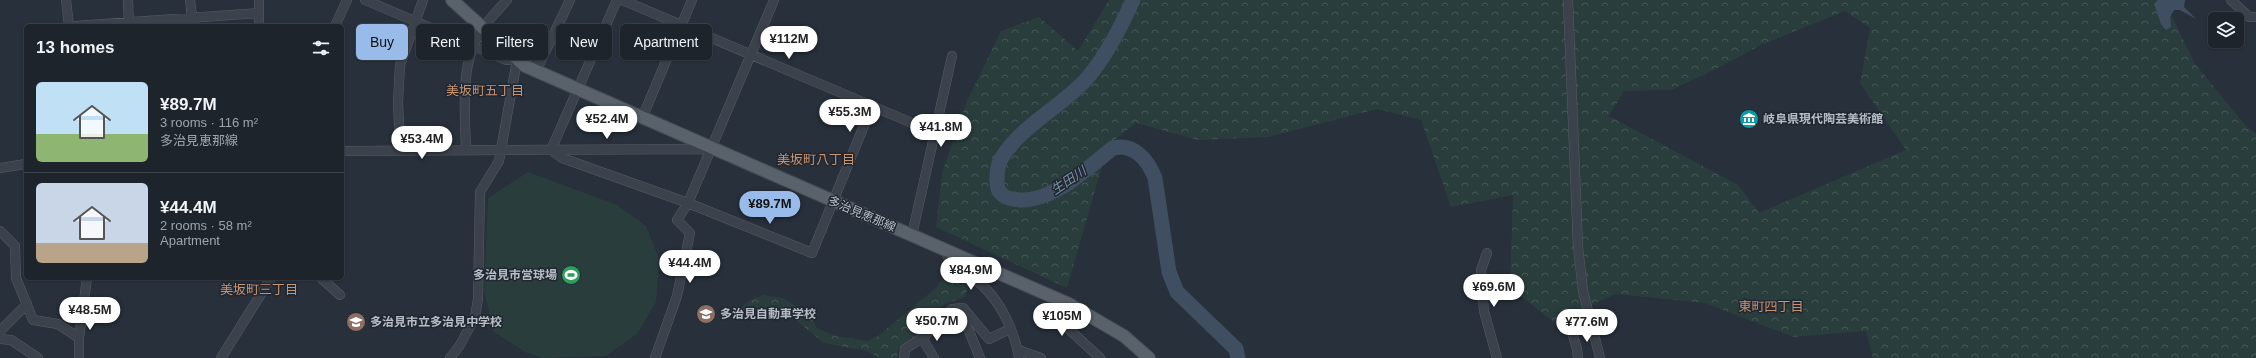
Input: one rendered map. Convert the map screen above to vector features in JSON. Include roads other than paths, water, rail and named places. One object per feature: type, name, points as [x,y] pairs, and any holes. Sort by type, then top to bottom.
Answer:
[{"type":"main road","name":"多治見恵那線","points":[[452,0],[482,27]]},
{"type":"main road","name":"多治見恵那線","points":[[517,60],[536,71],[576,89],[1068,304],[1124,336],[1148,358]]},
{"type":"street","points":[[66,0],[69,24]]},
{"type":"street","points":[[128,0],[129,24],[192,22],[258,13]]},
{"type":"street","points":[[190,0],[192,22]]},
{"type":"street","points":[[259,0],[259,24]]},
{"type":"street","points":[[336,24],[347,0]]},
{"type":"street","points":[[365,0],[421,24]]},
{"type":"street","points":[[400,150],[398,102],[400,65],[414,21],[423,0]]},
{"type":"street","points":[[486,24],[507,0]]},
{"type":"street","points":[[536,71],[570,0]]},
{"type":"street","points":[[551,150],[576,89],[617,0]]},
{"type":"street","points":[[622,0],[680,24]]},
{"type":"street","points":[[682,24],[692,0]]},
{"type":"street","points":[[655,358],[670,321],[684,265],[690,233],[677,220],[688,203],[712,149],[774,0]]},
{"type":"street","points":[[1568,0],[1578,247],[1583,291],[1600,358]]},
{"type":"street","points":[[2231,0],[2249,17],[2256,17]]},
{"type":"street","points":[[482,30],[474,46],[482,50]]},
{"type":"street","points":[[712,38],[933,132]]},
{"type":"street","points":[[912,236],[933,132],[952,56]]},
{"type":"street","points":[[466,150],[464,88],[471,60]]},
{"type":"street","points":[[450,358],[463,341],[475,317],[478,299],[480,192],[499,161],[517,60]]},
{"type":"street","points":[[642,118],[667,60]]},
{"type":"street","points":[[551,150],[562,158],[688,203],[812,253],[872,106]]},
{"type":"street","points":[[344,150],[712,149]]},
{"type":"street","points":[[0,168],[24,164]]},
{"type":"street","points":[[0,231],[15,246],[16,278],[33,320],[58,324],[79,338]]},
{"type":"street","points":[[945,251],[953,266],[983,286],[1001,307],[1018,354],[1042,358]]},
{"type":"street","points":[[1487,253],[1481,270],[1484,311],[1497,358]]},
{"type":"street","points":[[79,358],[79,338],[87,280]]},
{"type":"street","points":[[222,358],[270,280]]},
{"type":"street","points":[[323,280],[340,295]]},
{"type":"street","points":[[0,331],[27,304]]},
{"type":"street","points":[[1068,304],[1060,321],[1100,358]]},
{"type":"street","points":[[904,358],[905,349],[922,338],[943,316],[952,309],[963,308],[989,339],[1010,329]]},
{"type":"street","points":[[957,309],[969,331],[980,358]]},
{"type":"street","points":[[1572,332],[1578,349],[1578,358]]},
{"type":"street","points":[[922,338],[934,358]]},
{"type":"street","points":[[0,339],[11,340],[38,358]]},
{"type":"water","points":[[2158,0],[2185,0],[2184,7],[2196,19],[2180,10],[2174,10],[2170,17],[2171,27],[2166,30],[2161,24],[2154,4]]},
{"type":"waterway","name":"生田川","points":[[1133,0],[1114,40],[1089,76],[1068,97],[1031,126],[1009,147],[999,164],[997,173],[997,187],[1001,194],[1007,198],[1020,200],[1033,199],[1046,195],[1070,182],[1113,148],[1127,148],[1139,154],[1144,159],[1155,178],[1169,272],[1177,292],[1236,349],[1238,358]]},
{"type":"place","name":"岐阜県現代陶芸美術館","points":[[1749,119]]},
{"type":"place","name":"多治見市営球場","points":[[571,275]]},
{"type":"place","name":"多治見自動車学校","points":[[706,314]]},
{"type":"place","name":"多治見市立多治見中学校","points":[[356,322]]},
{"type":"district","name":"美坂町五丁目","points":[[485,90]]},
{"type":"district","name":"美坂町八丁目","points":[[816,159]]},
{"type":"district","name":"美坂町三丁目","points":[[259,289]]},
{"type":"district","name":"東町四丁目","points":[[1771,306]]}]
